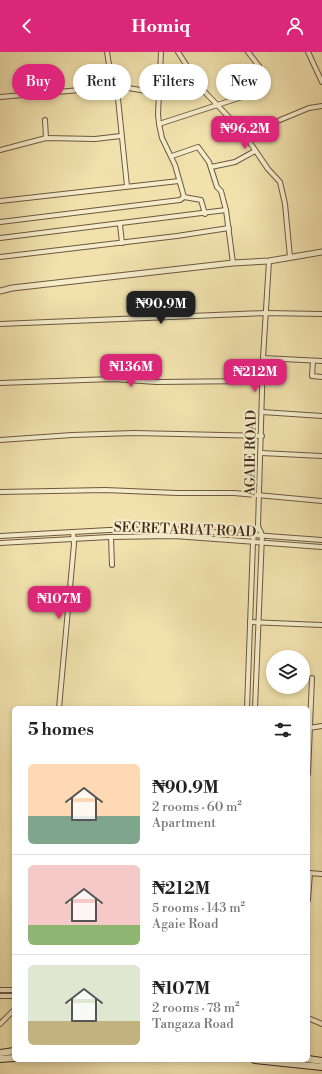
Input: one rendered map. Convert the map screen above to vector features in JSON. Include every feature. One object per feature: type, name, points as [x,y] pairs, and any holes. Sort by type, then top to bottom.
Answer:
[{"type":"main road","points":[[0,1053],[12,1051]]},
{"type":"main road","points":[[0,1059],[12,1058]]},
{"type":"main road","points":[[310,1059],[322,1061]]},
{"type":"main road","points":[[274,1062],[322,1067]]},
{"type":"street","points":[[107,52],[110,64]]},
{"type":"street","points":[[160,64],[161,52]]},
{"type":"street","points":[[178,52],[201,88],[242,131],[255,151],[280,182],[285,204],[290,257]]},
{"type":"street","points":[[248,52],[257,64]]},
{"type":"street","points":[[308,52],[322,82]]},
{"type":"street","points":[[0,97],[73,91]]},
{"type":"street","points":[[116,100],[127,186]]},
{"type":"street","points":[[159,100],[158,114],[162,138],[172,156],[184,197]]},
{"type":"street","points":[[159,124],[234,100]]},
{"type":"street","points":[[280,120],[309,108],[322,106]]},
{"type":"street","points":[[46,120],[46,138]]},
{"type":"street","points":[[0,150],[46,138],[95,139],[121,136]]},
{"type":"street","points":[[172,156],[198,147],[208,160],[217,187],[221,191],[226,210],[233,263]]},
{"type":"street","points":[[211,167],[235,162],[255,151]]},
{"type":"street","points":[[0,201],[179,181]]},
{"type":"street","points":[[0,222],[180,200],[184,197],[201,200],[205,214]]},
{"type":"street","points":[[0,238],[120,225],[226,210]]},
{"type":"street","points":[[120,225],[122,243]]},
{"type":"street","points":[[0,257],[122,243],[229,228]]},
{"type":"street","points":[[0,291],[12,288],[233,263],[269,261],[322,252]]},
{"type":"street","name":"AGAIE ROAD","points":[[258,526],[262,436],[263,358],[269,261]]},
{"type":"street","points":[[0,286],[12,288]]},
{"type":"street","points":[[0,324],[265,313],[322,314]]},
{"type":"street","points":[[263,358],[322,361]]},
{"type":"street","points":[[312,361],[312,376],[322,377]]},
{"type":"street","points":[[0,383],[113,379],[156,382],[263,381]]},
{"type":"street","points":[[262,412],[322,416]]},
{"type":"street","points":[[0,440],[72,435],[134,433],[262,436]]},
{"type":"street","points":[[261,453],[322,456]]},
{"type":"street","points":[[0,492],[105,490],[178,494],[260,494],[322,501]]},
{"type":"street","points":[[247,706],[253,542],[258,526]]},
{"type":"street","points":[[256,706],[257,622],[262,535],[258,526]]},
{"type":"street","name":"SECRETARIAT ROAD","points":[[0,536],[171,529],[322,540]]},
{"type":"street","points":[[59,706],[74,539],[73,532]]},
{"type":"street","name":"SECRETARIAT ROAD","points":[[0,543],[111,537],[174,536],[322,547]]},
{"type":"street","points":[[111,537],[112,565]]},
{"type":"street","points":[[250,622],[322,625]]},
{"type":"street","points":[[310,711],[312,678]]},
{"type":"street","points":[[310,728],[322,726]]},
{"type":"street","points":[[310,873],[322,874]]},
{"type":"street","points":[[0,990],[12,990]]},
{"type":"street","points":[[0,996],[12,996]]},
{"type":"street","points":[[0,1024],[12,1012]]},
{"type":"street","points":[[310,1019],[322,1024]]}]
